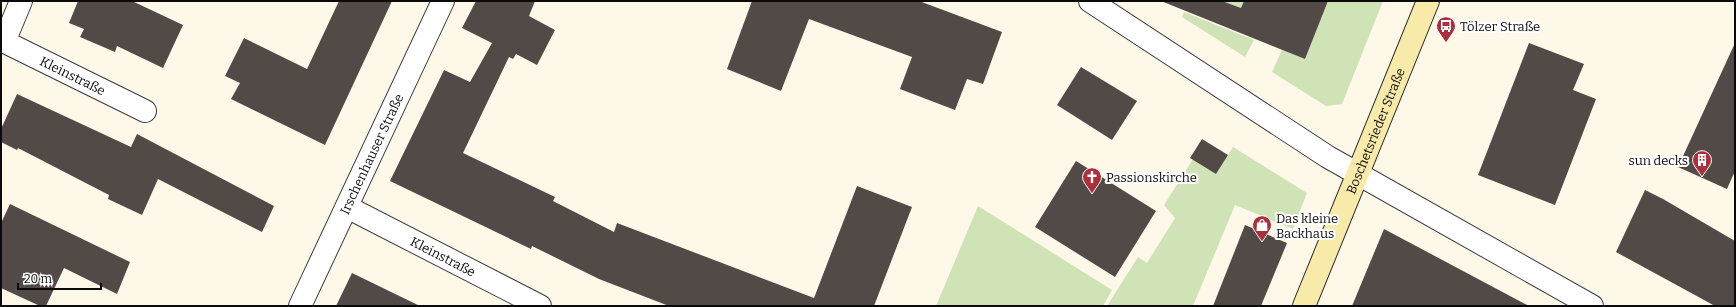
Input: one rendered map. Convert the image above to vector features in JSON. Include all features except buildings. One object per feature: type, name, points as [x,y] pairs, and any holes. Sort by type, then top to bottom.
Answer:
[{"type":"main road","name":"Boschetsrieder Straße","points":[[1304,306],[1428,1]]},
{"type":"street","points":[[2,41],[21,1]]},
{"type":"street","name":"Irschenhauser Straße","points":[[300,306],[443,1]]},
{"type":"street","points":[[1090,1],[1328,157],[1592,306]]},
{"type":"street","name":"Kleinstraße","points":[[2,41],[145,111]]},
{"type":"street","name":"Kleinstraße","points":[[347,207],[540,306]]},
{"type":"green space","points":[[1222,1],[1244,1],[1241,8]]},
{"type":"green space","points":[[1328,1],[1383,1],[1342,104],[1326,106],[1272,72],[1282,50],[1305,59]]},
{"type":"green space","points":[[1184,12],[1254,40],[1245,57],[1182,17]]},
{"type":"green space","points":[[1233,147],[1307,193],[1293,229],[1235,205],[1193,306],[1107,306],[1138,257],[1147,263],[1175,218],[1164,205],[1193,159],[1216,174]]},
{"type":"green space","points":[[978,206],[1112,290],[1103,306],[936,306]]},
{"type":"place","name":"Tölzer Straße","points":[[1446,43]]},
{"type":"place","name":"sun decks","points":[[1702,177]]},
{"type":"place","name":"Passionskirche","points":[[1092,194]]},
{"type":"place","name":"Das kleine Backhaus","points":[[1262,242]]}]
